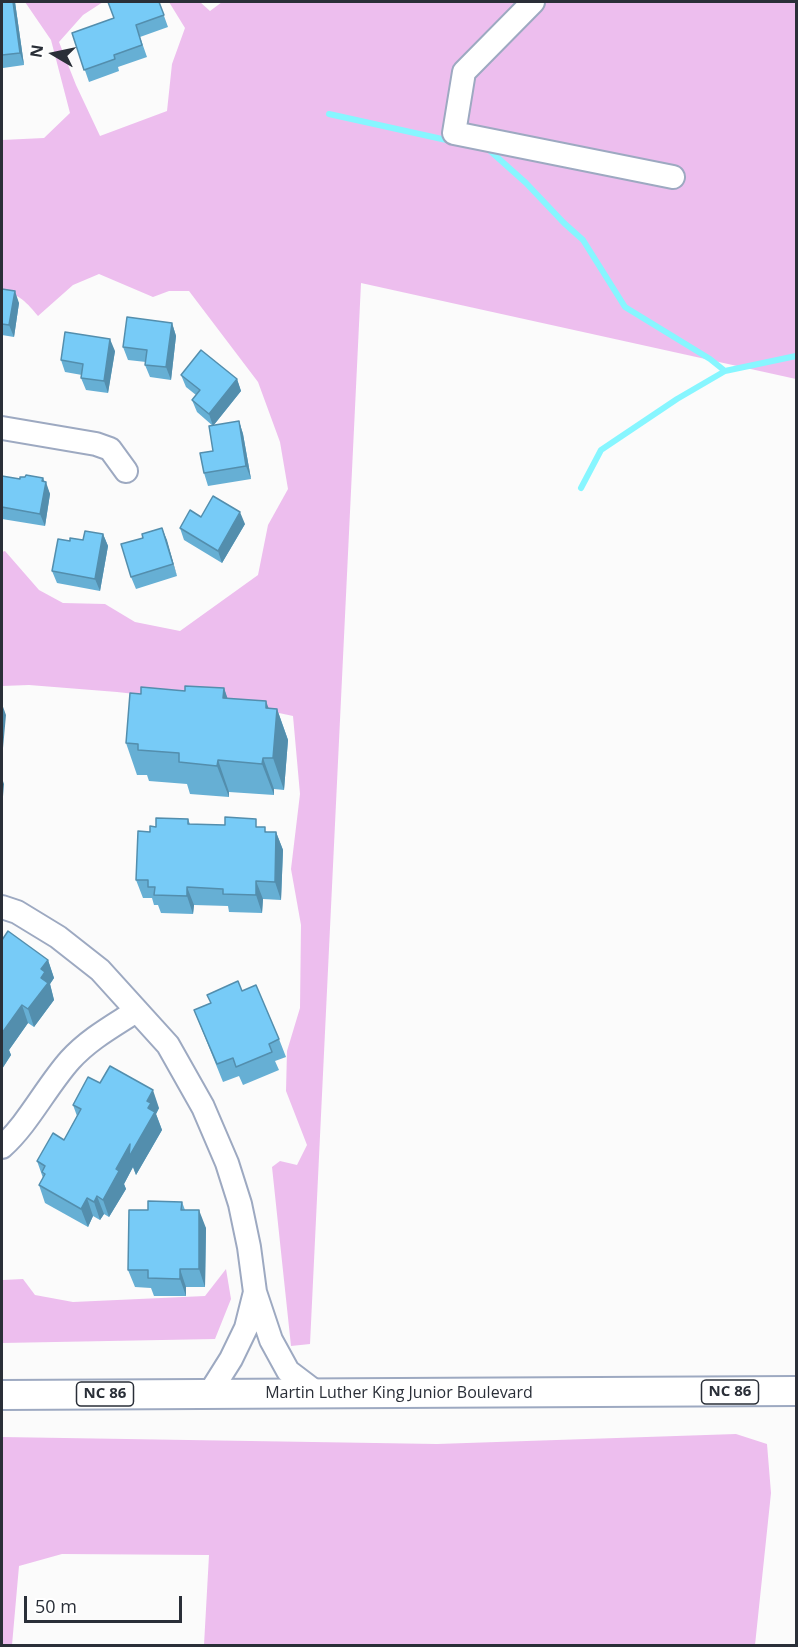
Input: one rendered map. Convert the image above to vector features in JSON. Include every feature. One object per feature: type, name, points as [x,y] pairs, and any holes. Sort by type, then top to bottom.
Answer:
[{"type":"main road","name":"Martin Luther King Junior Boulevard","points":[[2,1395],[796,1391]]},
{"type":"street","points":[[534,2],[464,72],[454,133],[673,177]]},
{"type":"street","points":[[2,428],[96,444],[110,449],[126,471]]},
{"type":"street","points":[[2,907],[17,912],[65,943],[100,970],[168,1045],[204,1107],[216,1134],[240,1204],[255,1292],[271,1340],[288,1371],[317,1393]]},
{"type":"street","points":[[2,1147],[50,1084],[86,1043],[136,1011]]},
{"type":"street","points":[[209,1394],[231,1359],[246,1328],[255,1292]]},
{"type":"shaded area","points":[[25,2],[103,2],[83,15],[59,42],[100,136],[167,111],[172,64],[185,28],[169,2],[200,2],[210,11],[222,2],[796,2],[796,379],[361,283],[310,1344],[291,1346],[272,1167],[280,1161],[297,1165],[307,1145],[286,1091],[287,1051],[300,1008],[301,925],[291,869],[300,794],[293,716],[251,707],[117,692],[29,685],[2,686],[2,552],[5,551],[39,590],[63,603],[105,604],[135,622],[180,631],[258,575],[268,525],[288,489],[280,442],[258,382],[189,291],[169,291],[153,297],[99,274],[73,285],[38,316],[18,296],[2,292],[2,140],[44,138],[70,113],[51,40]]},
{"type":"shaded area","points":[[226,1269],[231,1299],[215,1339],[2,1343],[3,1280],[23,1279],[35,1295],[73,1302],[205,1296]]},
{"type":"shaded area","points":[[736,1434],[767,1444],[771,1493],[755,1645],[204,1645],[209,1555],[62,1554],[19,1566],[12,1645],[2,1645],[2,1437],[437,1444]]},
{"type":"building","points":[[2,2],[13,2],[20,53],[2,55]]},
{"type":"building","points":[[108,2],[159,2],[164,15],[136,25],[142,45],[114,55],[115,59],[84,70],[72,33],[114,18]]},
{"type":"building","points":[[2,289],[15,291],[9,325],[2,324]]},
{"type":"building","points":[[127,317],[172,323],[166,367],[145,365],[147,350],[123,347]]},
{"type":"building","points":[[65,332],[110,339],[104,381],[81,378],[83,364],[61,360]]},
{"type":"building","points":[[201,350],[237,379],[209,414],[192,400],[200,390],[181,375]]},
{"type":"building","points":[[239,421],[246,466],[204,473],[200,453],[213,451],[209,426]]},
{"type":"building","points":[[26,475],[43,478],[42,481],[46,482],[40,514],[2,507],[2,476],[20,479]]},
{"type":"building","points":[[213,496],[240,512],[218,551],[180,528],[190,510],[201,517]]},
{"type":"building","points":[[162,528],[173,564],[131,577],[121,544],[143,538],[142,534]]},
{"type":"building","points":[[85,531],[103,534],[95,579],[52,571],[58,539],[83,540]]},
{"type":"building","points":[[185,686],[224,688],[223,698],[266,701],[266,708],[277,709],[273,758],[263,758],[262,764],[218,760],[217,766],[179,762],[179,753],[138,750],[138,744],[126,743],[130,693],[141,694],[141,687],[185,691]]},
{"type":"building","points":[[225,817],[256,819],[256,827],[265,827],[265,832],[276,832],[275,882],[256,881],[256,895],[223,894],[223,889],[187,887],[187,896],[154,895],[155,887],[148,887],[148,880],[136,880],[138,831],[150,832],[150,826],[156,827],[156,818],[188,819],[188,824],[225,825]]},
{"type":"building","points":[[8,931],[48,960],[41,969],[45,972],[41,978],[48,983],[28,1009],[22,1005],[2,1033],[2,940]]},
{"type":"building","points":[[238,981],[242,991],[256,985],[279,1039],[269,1044],[272,1052],[236,1067],[233,1058],[217,1064],[194,1010],[211,1003],[207,995]]},
{"type":"building","points":[[110,1066],[153,1090],[147,1101],[151,1103],[148,1108],[155,1112],[129,1157],[130,1144],[116,1169],[119,1171],[103,1200],[97,1196],[94,1202],[87,1198],[81,1209],[39,1185],[45,1174],[42,1172],[45,1166],[37,1161],[53,1133],[64,1140],[81,1109],[73,1105],[88,1077],[100,1083]]},
{"type":"building","points":[[148,1201],[182,1202],[181,1210],[199,1210],[199,1269],[180,1269],[180,1279],[148,1278],[148,1270],[128,1270],[129,1210],[148,1210]]},
{"type":"waterway","points":[[329,114],[451,141]]},
{"type":"waterway","points":[[484,149],[488,149],[526,183],[583,240],[625,307],[710,359],[725,371]]},
{"type":"waterway","points":[[581,488],[601,450],[677,399],[725,371],[796,356]]}]
